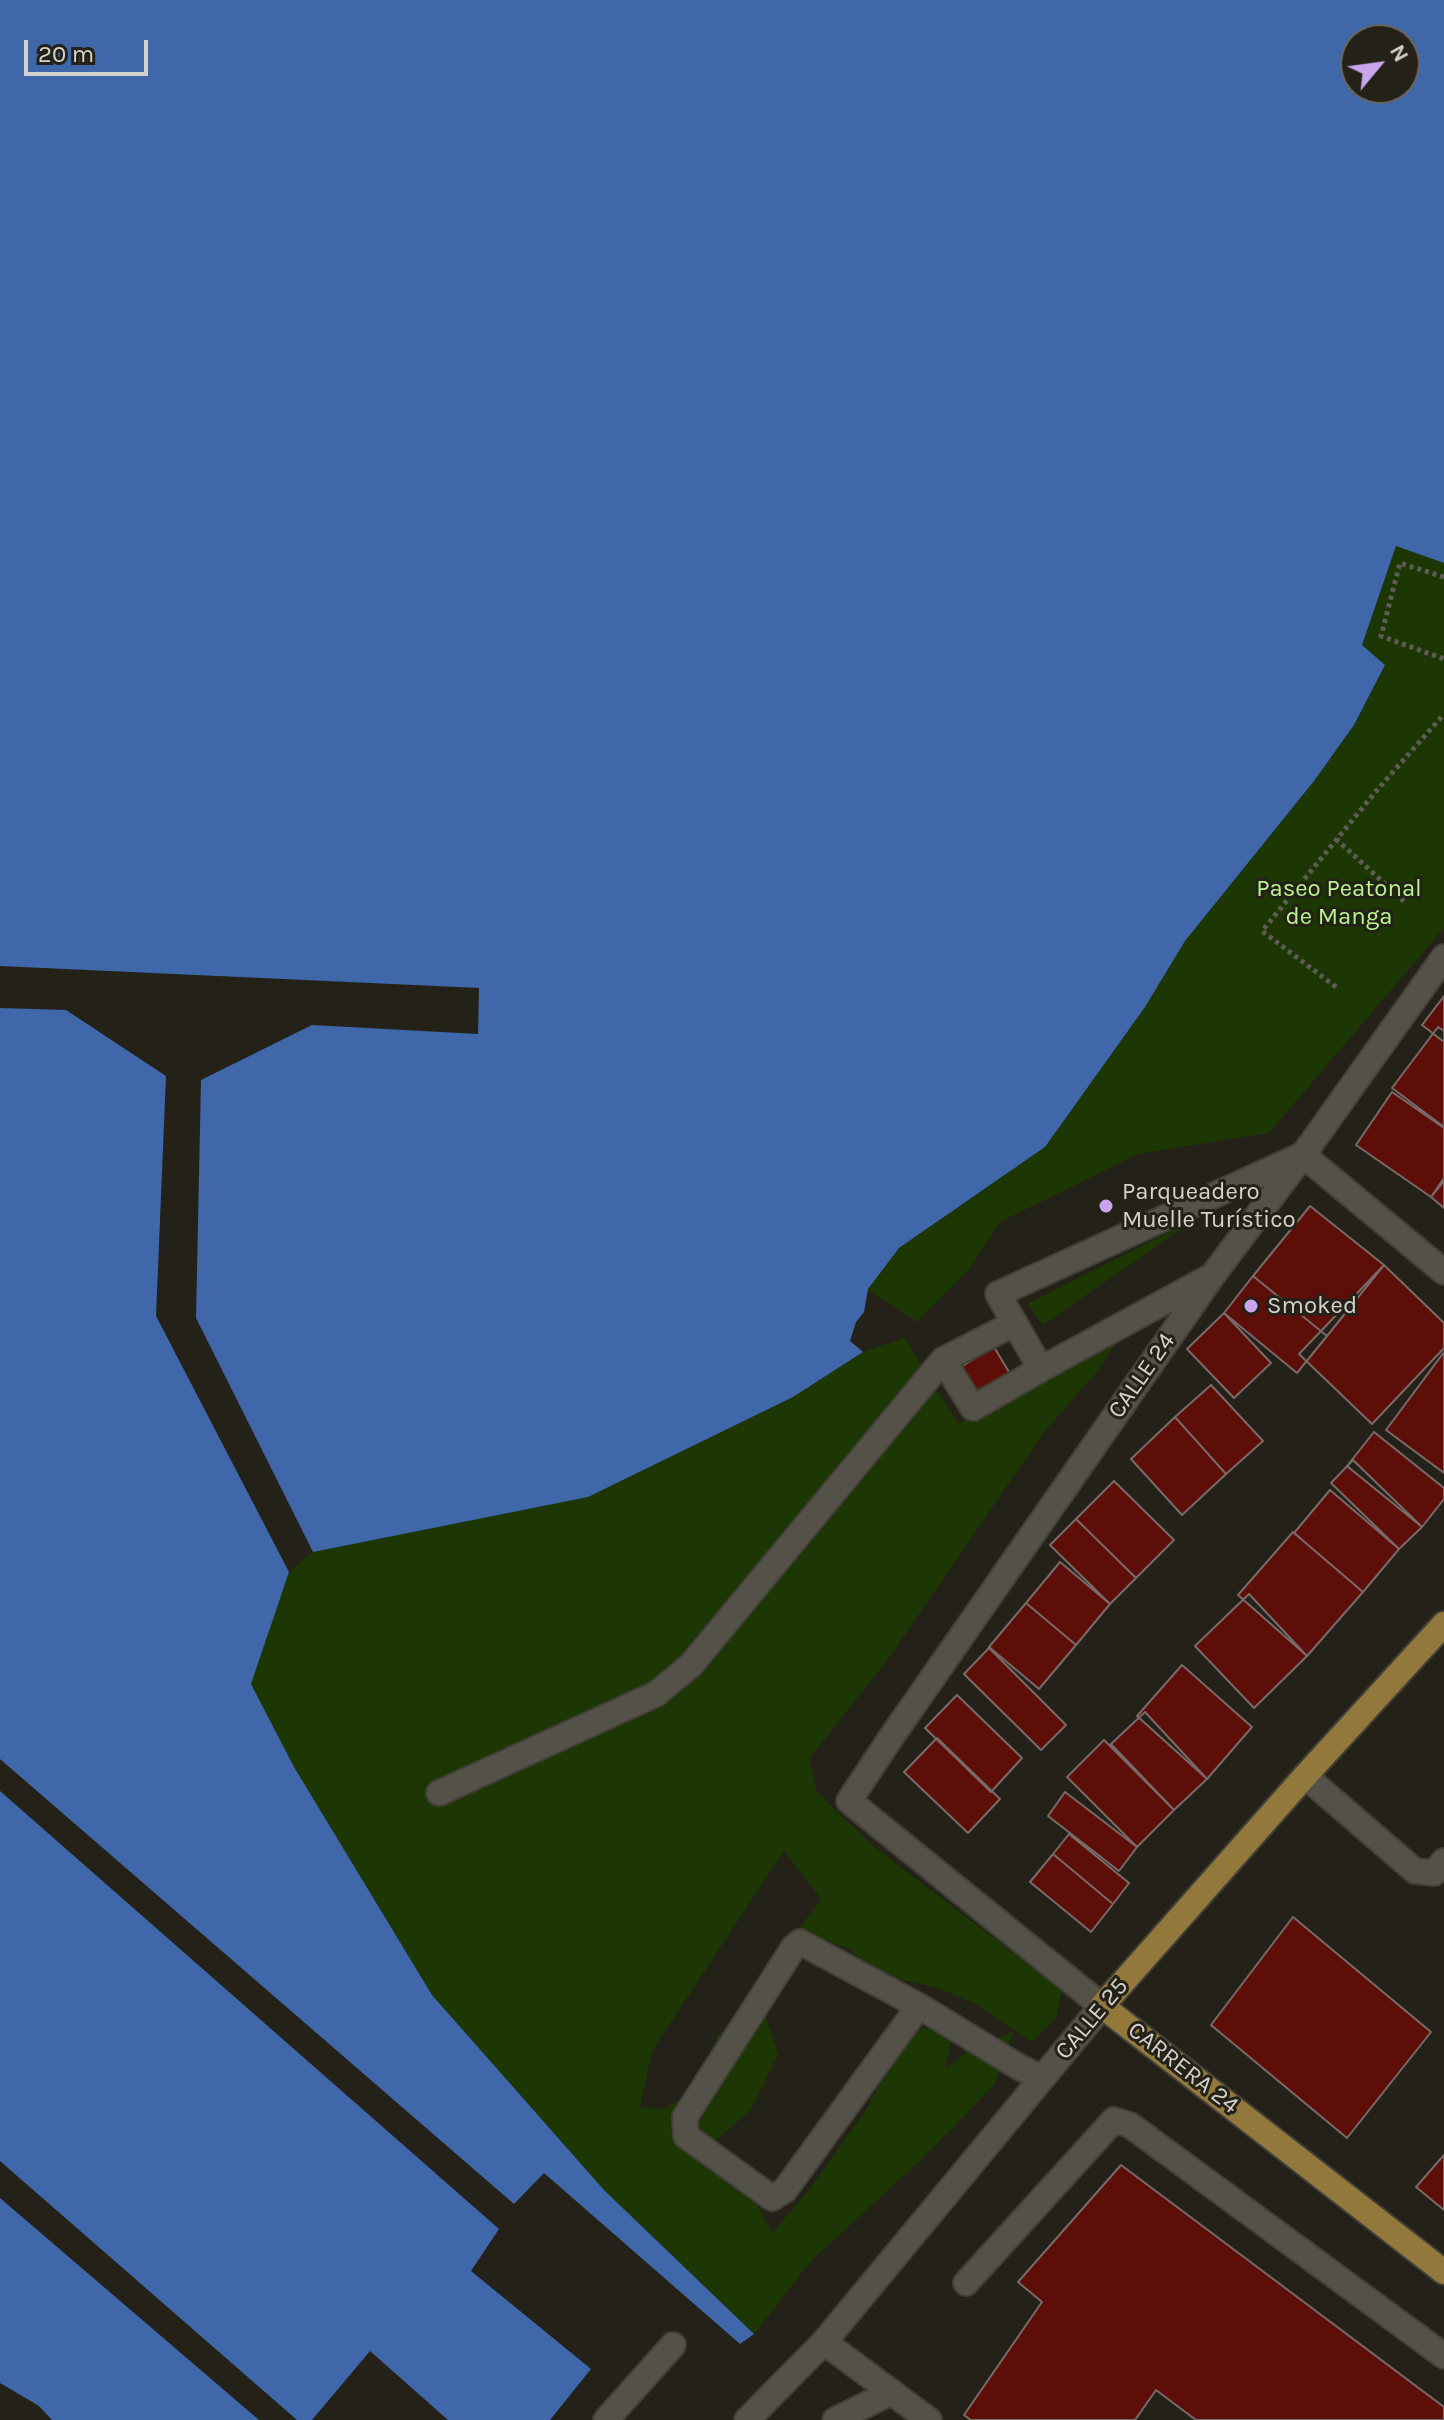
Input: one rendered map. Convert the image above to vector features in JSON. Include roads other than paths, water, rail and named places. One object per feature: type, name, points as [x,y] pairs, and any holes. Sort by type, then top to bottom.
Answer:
[{"type":"main road","name":"CALLE 25","points":[[1102,2006],[1444,1624]]},
{"type":"main road","name":"CARRERA 24","points":[[1102,2006],[1444,2272]]},
{"type":"street","name":"CALLE 24","points":[[849,1801],[1213,1275],[1444,957]]},
{"type":"street","points":[[1041,1369],[998,1294],[1303,1155],[1444,1272]]},
{"type":"street","points":[[943,1360],[973,1408],[1213,1275]]},
{"type":"street","points":[[439,1793],[656,1694],[691,1665],[943,1360],[1015,1323]]},
{"type":"street","points":[[1305,1776],[1415,1871],[1434,1873],[1444,1861]]},
{"type":"street","name":"CARRERA 24","points":[[849,1801],[1102,2006]]},
{"type":"street","points":[[919,2006],[785,2190],[772,2198],[686,2136],[685,2117],[800,1942],[919,2006],[1042,2078]]},
{"type":"street","name":"CALLE 25","points":[[747,2420],[824,2342],[1102,2006]]},
{"type":"street","points":[[966,2283],[1114,2120],[1130,2125],[1444,2356]]},
{"type":"street","points":[[824,2342],[929,2420]]},
{"type":"street","points":[[606,2420],[673,2345]]},
{"type":"street","points":[[835,2420],[892,2392]]},
{"type":"water","points":[[0,0],[1444,0],[1444,563],[1396,546],[1362,645],[1385,665],[1354,725],[1314,781],[1185,941],[1145,1007],[1045,1147],[899,1248],[868,1289],[864,1312],[856,1322],[850,1341],[863,1352],[793,1397],[588,1497],[313,1552],[196,1318],[201,1080],[312,1025],[478,1034],[479,988],[0,966]]},
{"type":"water","points":[[0,1008],[66,1010],[166,1076],[156,1316],[289,1572],[251,1684],[294,1767],[432,1995],[604,2190],[754,2334],[740,2344],[544,2173],[514,2204],[0,1759]]},
{"type":"water","points":[[0,1791],[499,2229],[471,2271],[591,2369],[550,2420],[448,2420],[370,2351],[312,2420],[297,2420],[0,2161]]},
{"type":"water","points":[[0,2198],[259,2420],[52,2420],[39,2406],[0,2383]]},
{"type":"place","name":"Parqueadero Muelle Turístico","points":[[1106,1206]]},
{"type":"place","name":"Smoked","points":[[1251,1306]]},
{"type":"park label","name":"Paseo Peatonal de Manga","points":[[1339,903]]}]
